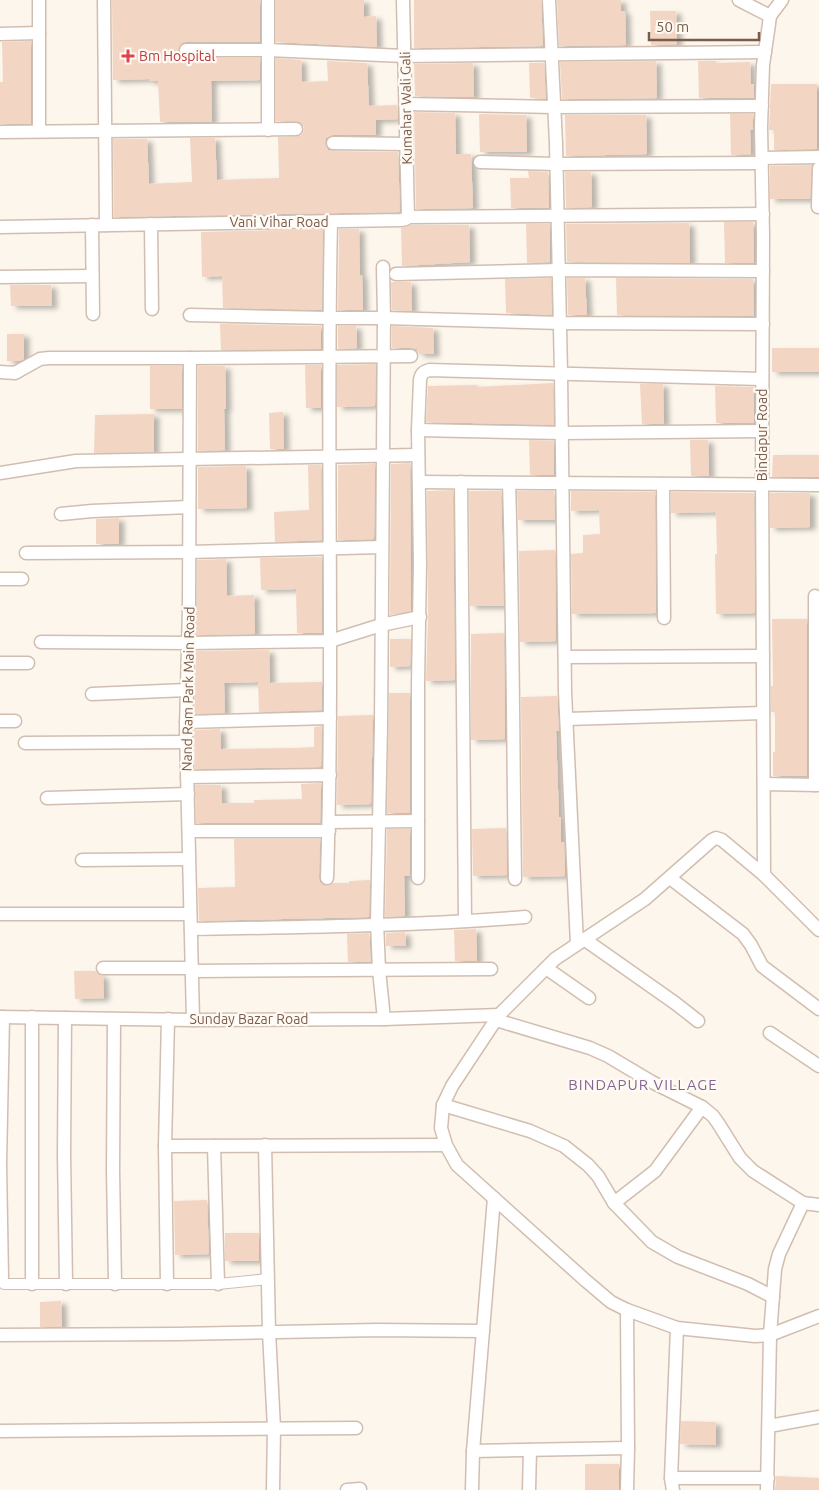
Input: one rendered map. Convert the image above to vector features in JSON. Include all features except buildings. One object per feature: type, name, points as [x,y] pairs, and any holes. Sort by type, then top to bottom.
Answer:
[{"type":"street","points":[[38,0],[39,132]]},
{"type":"street","points":[[104,0],[106,225]]},
{"type":"street","points":[[268,0],[268,130]]},
{"type":"street","name":"Kumahar Wali Gali","points":[[403,0],[408,217]]},
{"type":"street","points":[[550,0],[560,323],[565,657],[580,942]]},
{"type":"street","points":[[738,0],[770,16]]},
{"type":"street","name":"Bindapur Road","points":[[764,875],[762,106],[765,52],[770,16],[782,0]]},
{"type":"street","points":[[0,34],[39,33]]},
{"type":"street","points":[[186,50],[268,50],[404,56],[765,52]]},
{"type":"street","points":[[406,104],[554,107],[762,106]]},
{"type":"street","points":[[0,132],[296,130]]},
{"type":"street","points":[[333,143],[406,144]]},
{"type":"street","points":[[480,162],[556,164],[819,157]]},
{"type":"street","points":[[818,207],[819,168]]},
{"type":"street","name":"Vani Vihar Road","points":[[0,227],[331,222],[401,220],[408,217],[763,214]]},
{"type":"street","points":[[328,878],[330,549],[328,357],[331,222]]},
{"type":"street","points":[[151,224],[152,309]]},
{"type":"street","points":[[92,225],[93,314]]},
{"type":"street","points":[[382,267],[384,318],[382,356],[382,547],[377,925],[384,1019]]},
{"type":"street","points":[[396,274],[558,270],[763,271]]},
{"type":"street","points":[[0,277],[92,276]]},
{"type":"street","points":[[190,315],[560,323],[763,324]]},
{"type":"street","points":[[0,372],[15,373],[40,359],[49,358],[411,356]]},
{"type":"street","name":"Nand Ram Park Main Road","points":[[190,358],[186,722],[193,1020]]},
{"type":"street","points":[[418,878],[420,617],[418,430],[420,380],[424,372],[429,370],[762,379]]},
{"type":"street","points":[[418,430],[562,433],[762,431]]},
{"type":"street","points":[[0,473],[76,461],[418,455]]},
{"type":"street","points":[[419,482],[819,485]]},
{"type":"street","points":[[461,482],[465,922]]},
{"type":"street","points":[[510,483],[515,879]]},
{"type":"street","points":[[663,484],[664,618]]},
{"type":"street","points":[[61,514],[101,510],[189,507]]},
{"type":"street","points":[[26,553],[189,552],[382,547]]},
{"type":"street","points":[[0,578],[22,579]]},
{"type":"street","points":[[764,784],[817,785],[814,596]]},
{"type":"street","points":[[41,642],[188,643],[330,641],[381,625],[420,617]]},
{"type":"street","points":[[565,657],[763,656]]},
{"type":"street","points":[[0,663],[28,662]]},
{"type":"street","points":[[92,694],[187,690]]},
{"type":"street","points":[[567,719],[763,713]]},
{"type":"street","points":[[186,722],[330,718]]},
{"type":"street","points":[[0,721],[15,721]]},
{"type":"street","points":[[25,743],[187,742]]},
{"type":"street","points":[[188,777],[330,775]]},
{"type":"street","points":[[47,798],[188,794]]},
{"type":"street","points":[[189,831],[329,826],[379,821],[418,821]]},
{"type":"street","points":[[819,930],[764,875],[722,840],[716,838],[708,842],[645,899],[555,959],[497,1018],[452,1086],[443,1105],[442,1128],[446,1145],[457,1165],[585,1280],[611,1302],[627,1310],[677,1328],[755,1336],[770,1335],[819,1316]]},
{"type":"street","points":[[82,860],[189,859]]},
{"type":"street","points":[[670,878],[743,934],[752,944],[762,966],[819,1010]]},
{"type":"street","points":[[0,914],[190,914]]},
{"type":"street","points":[[191,929],[465,922],[525,916]]},
{"type":"street","points":[[580,942],[675,1003],[698,1021]]},
{"type":"street","points":[[103,968],[491,969]]},
{"type":"street","points":[[546,968],[589,998]]},
{"type":"street","points":[[1,1017],[1,1277],[4,1284],[218,1284],[268,1279]]},
{"type":"street","name":"Sunday Bazar Road","points":[[1,1017],[193,1020],[497,1018],[590,1048],[702,1108],[718,1122],[740,1158],[753,1171],[803,1203]]},
{"type":"street","points":[[32,1017],[32,1284]]},
{"type":"street","points":[[65,1018],[64,1154],[66,1284]]},
{"type":"street","points":[[114,1019],[113,1170],[115,1284]]},
{"type":"street","points":[[167,1284],[166,1146],[168,1019]]},
{"type":"street","points":[[770,1033],[819,1066]]},
{"type":"street","points":[[443,1105],[530,1131],[564,1146],[588,1165],[598,1176],[614,1203],[652,1242],[699,1266],[748,1284],[773,1297]]},
{"type":"street","points":[[614,1203],[655,1171],[702,1108]]},
{"type":"street","points":[[265,1145],[269,1332],[274,1428],[273,1490]]},
{"type":"street","points":[[166,1146],[446,1145]]},
{"type":"street","points":[[214,1146],[218,1284]]},
{"type":"street","points":[[472,1490],[473,1451],[494,1198]]},
{"type":"street","points":[[677,1328],[672,1484],[768,1484],[770,1335],[775,1270],[779,1254],[803,1203],[819,1205]]},
{"type":"street","points":[[627,1310],[627,1490]]},
{"type":"street","points":[[0,1335],[377,1330],[483,1331]]},
{"type":"street","points":[[769,1426],[819,1417]]},
{"type":"street","points":[[0,1430],[356,1428]]},
{"type":"street","points":[[473,1451],[628,1448]]},
{"type":"street","points":[[529,1490],[530,1450]]},
{"type":"place","name":"Bm Hospital","points":[[128,56]]},
{"type":"district","name":"BINDAPUR VILLAGE","points":[[643,1085]]}]
